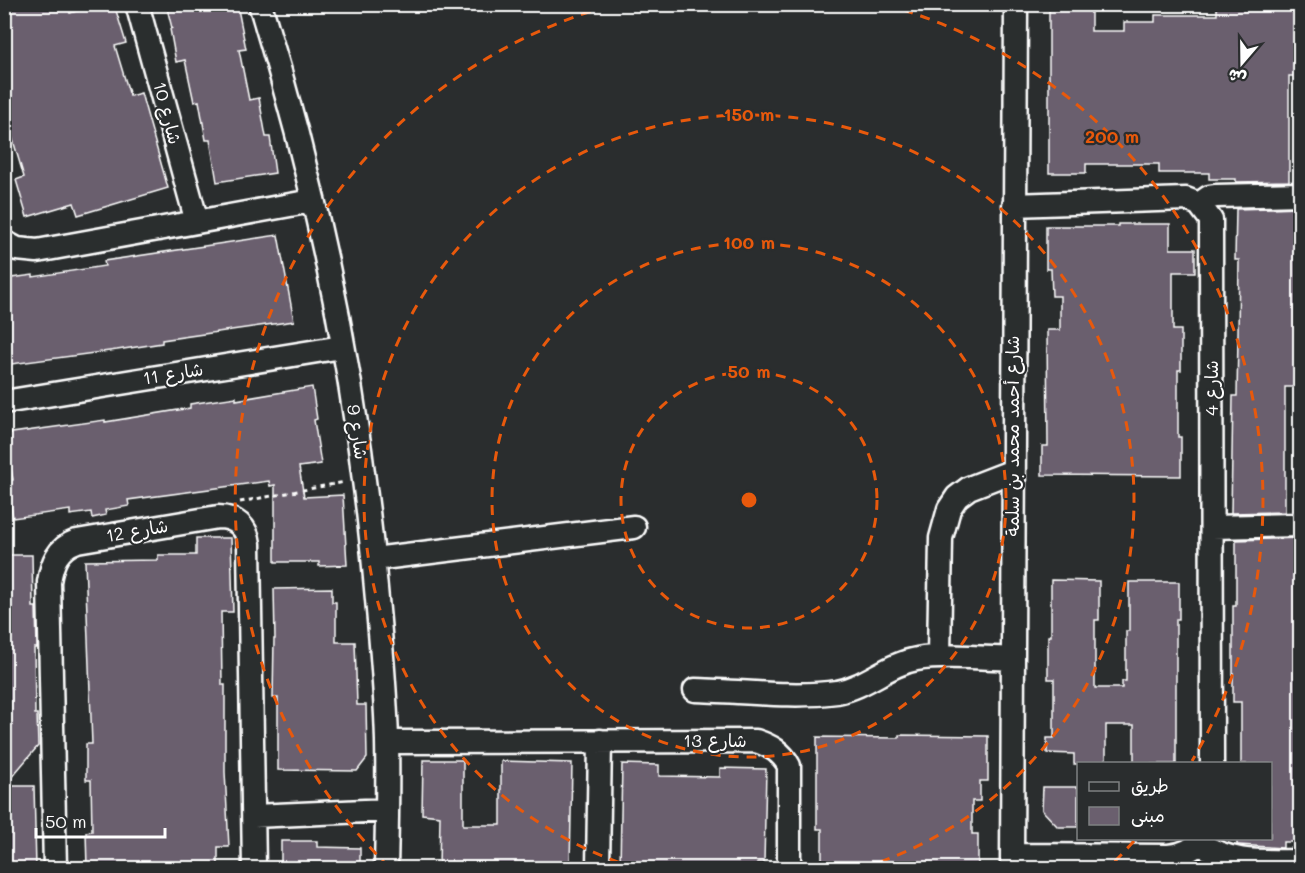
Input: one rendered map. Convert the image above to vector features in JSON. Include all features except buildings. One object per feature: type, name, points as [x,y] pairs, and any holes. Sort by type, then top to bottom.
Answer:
[{"type":"street","name":"شارع 10","points":[[138,4],[197,222]]},
{"type":"street","name":"شارع 9","points":[[260,4],[289,101],[331,283],[364,479],[374,560],[387,742],[386,868]]},
{"type":"street","name":"شارع أحمد محمد بن سلمة","points":[[1012,862],[1016,4]]},
{"type":"street","points":[[1014,205],[1178,199],[1186,199],[1199,204],[1209,197],[1216,196],[1300,194]]},
{"type":"street","points":[[4,242],[17,249],[37,251],[312,201]]},
{"type":"street","name":"شارع 4","points":[[1199,204],[1209,214],[1212,225],[1212,762]]},
{"type":"street","name":"شارع 11","points":[[4,402],[342,347]]},
{"type":"street","points":[[939,657],[941,538],[948,509],[957,497],[969,488],[1013,471]]},
{"type":"street","name":"شارع 12","points":[[55,868],[50,582],[51,569],[57,556],[64,547],[77,541],[218,517],[231,519]]},
{"type":"street","points":[[231,519],[244,529],[249,544],[254,868]]},
{"type":"street","points":[[1212,527],[1300,525]]},
{"type":"street","points":[[374,560],[634,527]]},
{"type":"street","points":[[695,690],[815,694],[836,692],[852,688],[902,663],[916,659],[939,657],[1012,659]]},
{"type":"street","name":"شارع 13","points":[[387,742],[747,740],[764,743],[776,749],[785,759],[790,775],[789,868]]},
{"type":"street","points":[[598,868],[600,741]]},
{"type":"street","points":[[254,816],[387,810]]},
{"type":"street","points":[[1012,862],[1168,856],[1185,853],[1201,841],[1213,852],[1234,859],[1300,861]]},
{"type":"path","points":[[231,519],[241,500],[364,479]]}]
